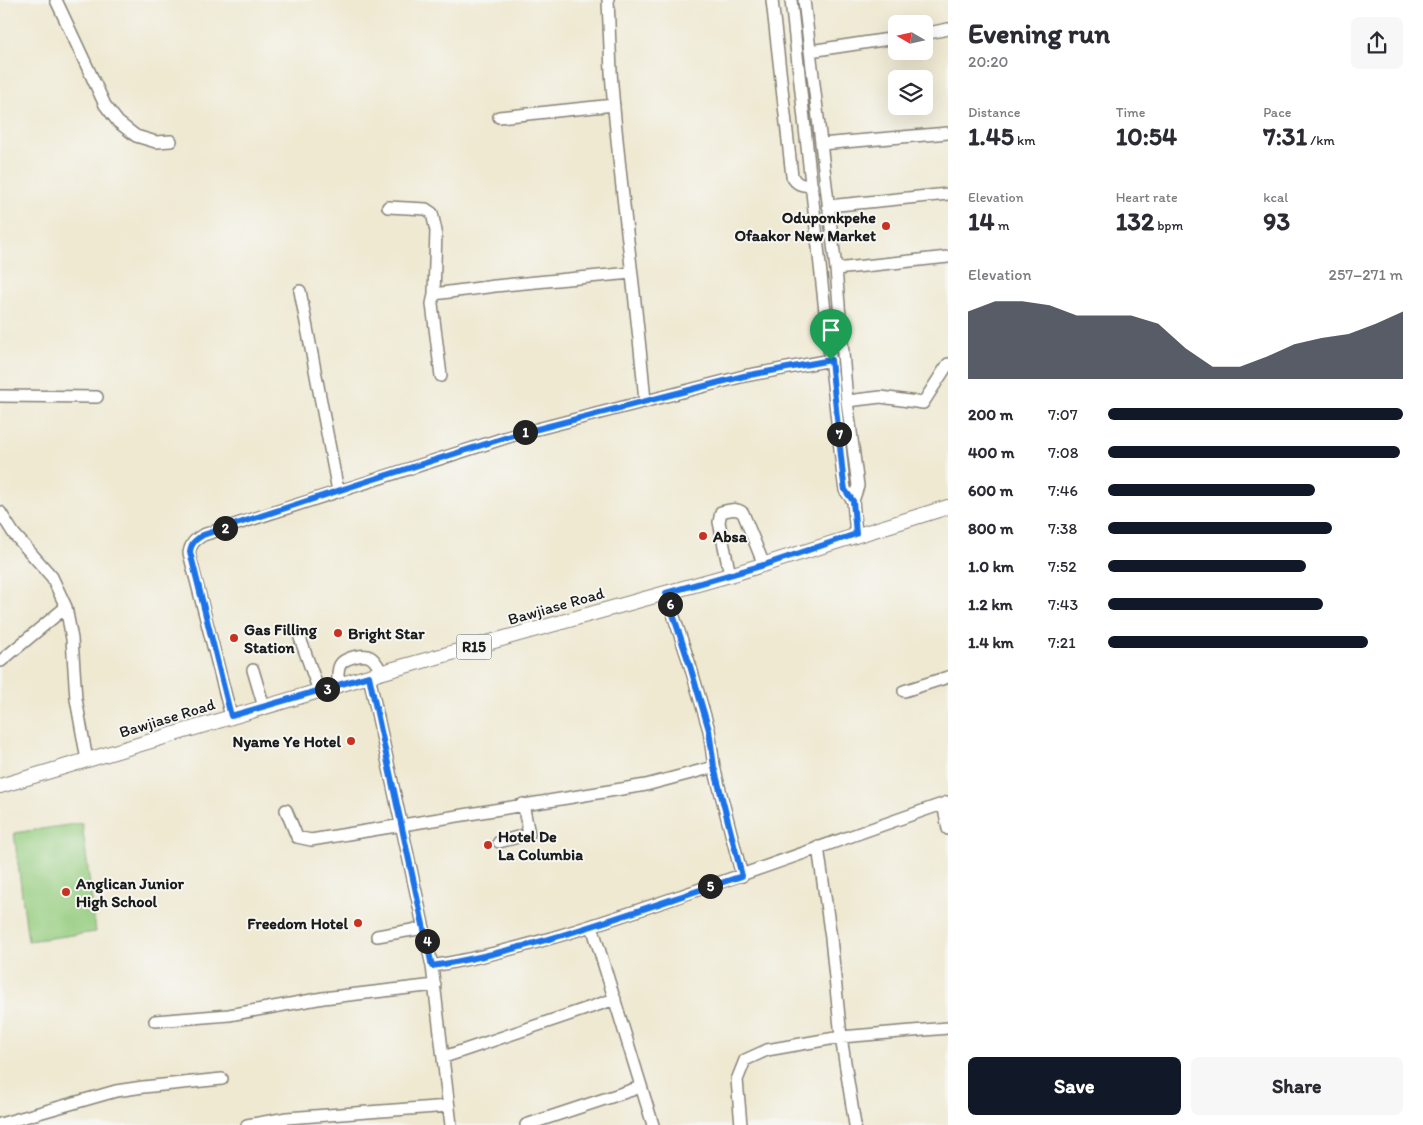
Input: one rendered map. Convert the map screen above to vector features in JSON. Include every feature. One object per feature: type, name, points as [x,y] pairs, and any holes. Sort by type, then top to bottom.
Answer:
[{"type":"main road","name":"Bawjiase Road","points":[[0,786],[231,716],[764,565],[856,534],[948,507]]},
{"type":"street","points":[[56,0],[105,105],[118,122],[136,136],[156,142],[171,141]]},
{"type":"street","points":[[608,0],[614,105],[631,273],[640,335],[645,402]]},
{"type":"street","points":[[772,0],[792,176],[795,182],[801,185],[812,186]]},
{"type":"street","points":[[791,0],[845,490],[853,501]]},
{"type":"street","points":[[804,0],[836,269],[847,401],[858,486],[853,501],[856,534]]},
{"type":"street","points":[[933,32],[948,29]]},
{"type":"street","points":[[810,51],[888,39]]},
{"type":"street","points":[[499,117],[614,105]]},
{"type":"street","points":[[821,144],[948,133]]},
{"type":"street","points":[[828,206],[948,194]]},
{"type":"street","points":[[388,207],[426,208],[432,213],[436,231],[432,304],[441,376]]},
{"type":"street","points":[[836,269],[948,257]]},
{"type":"street","points":[[434,294],[631,273]]},
{"type":"street","points":[[300,291],[338,491]]},
{"type":"street","points":[[231,716],[190,552],[190,547],[194,541],[203,535],[514,435],[744,376],[831,360]]},
{"type":"street","points":[[847,401],[881,396],[923,403],[948,364]]},
{"type":"street","points":[[0,396],[97,397]]},
{"type":"street","points":[[730,575],[719,522],[721,512],[739,509],[743,513],[764,565]]},
{"type":"street","points":[[0,512],[14,534],[52,577],[66,607],[72,639],[76,699],[87,760]]},
{"type":"street","points":[[666,593],[709,730],[714,767],[742,876]]},
{"type":"street","points":[[2,661],[66,607]]},
{"type":"street","points":[[300,638],[319,691]]},
{"type":"street","points":[[338,686],[339,666],[342,662],[349,658],[364,655],[369,656],[375,661],[401,826],[432,966],[451,1125]]},
{"type":"street","points":[[253,670],[264,707]]},
{"type":"street","points":[[904,691],[948,676]]},
{"type":"street","points":[[286,810],[297,837],[311,840],[646,785],[714,767]]},
{"type":"street","points":[[432,966],[490,955],[592,926],[742,876],[818,847],[946,803],[948,829]]},
{"type":"street","points":[[499,842],[529,834],[523,804]]},
{"type":"street","points":[[818,847],[841,1037],[854,1125]]},
{"type":"street","points":[[592,926],[653,1125]]},
{"type":"street","points":[[377,936],[424,928]]},
{"type":"street","points":[[155,1021],[229,1015],[323,998],[435,985]]},
{"type":"street","points":[[444,1057],[615,999]]},
{"type":"street","points":[[741,1125],[737,1080],[745,1060],[766,1050],[841,1037],[948,1028]]},
{"type":"street","points":[[0,1124],[116,1091],[222,1079]]},
{"type":"street","points":[[526,1125],[641,1087]]},
{"type":"street","points":[[247,1125],[287,1118],[449,1106]]},
{"type":"green space","points":[[82,823],[96,932],[28,941],[14,833]]},
{"type":"place","name":"Oduponkpehe Ofaakor New Market","points":[[886,226]]},
{"type":"place","name":"Absa","points":[[703,536]]},
{"type":"place","name":"Bright Star","points":[[338,633]]},
{"type":"place","name":"Gas Filling Station","points":[[234,638]]},
{"type":"place","name":"Nyame Ye Hotel","points":[[351,741]]},
{"type":"place","name":"Hotel De La Columbia","points":[[488,845]]},
{"type":"place","name":"Anglican Junior High School","points":[[66,892]]},
{"type":"place","name":"Freedom Hotel","points":[[358,923]]},
{"type":"route","points":[[831,360],[845,490],[853,501],[856,534],[764,565],[666,593],[709,730],[714,767],[742,876],[592,926],[490,955],[432,966],[369,676],[231,716],[190,547],[194,541],[203,535],[514,435],[744,376],[831,360]]}]
